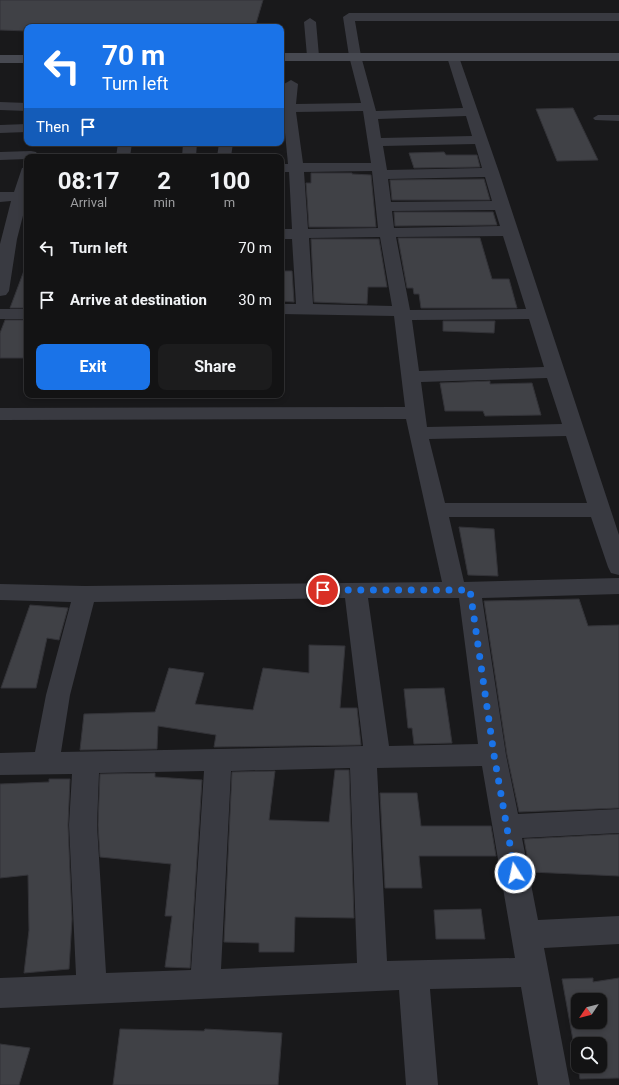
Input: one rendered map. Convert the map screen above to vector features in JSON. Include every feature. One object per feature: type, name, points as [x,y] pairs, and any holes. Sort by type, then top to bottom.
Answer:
[{"type":"street","points":[[554,1085],[494,755],[462,590],[436,510],[418,433],[402,313],[387,234],[380,171],[370,111],[355,56],[350,17],[619,17]]},
{"type":"street","points":[[310,22],[313,56]]},
{"type":"street","points":[[453,56],[511,231],[554,372],[619,567]]},
{"type":"street","points":[[284,57],[619,57]]},
{"type":"street","points":[[0,59],[24,59]]},
{"type":"street","points":[[291,84],[285,108],[288,168],[300,234],[304,309]]},
{"type":"street","points":[[0,106],[24,107]]},
{"type":"street","points":[[285,108],[472,112]]},
{"type":"street","points":[[0,129],[24,128]]},
{"type":"street","points":[[375,142],[481,140]]},
{"type":"street","points":[[0,156],[32,152]]},
{"type":"street","points":[[288,168],[492,172]]},
{"type":"street","points":[[0,290],[5,239],[24,182]]},
{"type":"street","points":[[0,197],[20,196]]},
{"type":"street","points":[[384,207],[502,205]]},
{"type":"street","points":[[284,234],[387,234],[511,231]]},
{"type":"street","points":[[5,239],[24,239]]},
{"type":"street","points":[[284,310],[304,309],[402,313],[537,314]]},
{"type":"street","points":[[0,314],[24,314]]},
{"type":"street","points":[[410,377],[554,372]]},
{"type":"street","points":[[0,414],[109,404],[189,404],[416,413]]},
{"type":"street","points":[[418,433],[573,430]]},
{"type":"street","points":[[436,510],[600,510]]},
{"type":"street","points":[[0,592],[85,594],[462,590],[619,586]]},
{"type":"street","points":[[355,590],[370,757],[373,977]]},
{"type":"street","points":[[46,763],[58,695],[85,594]]},
{"type":"street","points":[[0,764],[494,755]]},
{"type":"street","points":[[205,984],[218,760]]},
{"type":"street","points":[[86,762],[83,825],[92,988]]},
{"type":"street","points":[[507,827],[619,821]]},
{"type":"street","points":[[526,935],[619,930]]},
{"type":"street","points":[[0,993],[413,975],[534,972]]},
{"type":"street","points":[[413,975],[422,1085]]},
{"type":"lane","points":[[598,118],[619,118]]},
{"type":"building","points":[[0,0],[263,0],[256,24],[24,24],[24,31],[0,30]]},
{"type":"building","points":[[573,108],[598,160],[557,161],[536,109]]},
{"type":"building","points":[[444,152],[446,155],[477,155],[480,167],[414,168],[409,153]]},
{"type":"building","points":[[311,173],[352,173],[371,175],[376,227],[309,227],[306,183],[311,183]]},
{"type":"building","points":[[484,179],[490,200],[392,200],[390,180]]},
{"type":"building","points":[[394,212],[493,212],[497,225],[395,226]]},
{"type":"building","points":[[398,238],[480,238],[492,279],[509,279],[517,308],[421,308],[419,294],[414,294],[413,288],[407,288]]},
{"type":"building","points":[[311,239],[379,239],[387,287],[368,287],[367,304],[314,302]]},
{"type":"building","points":[[24,271],[24,308],[10,308]]},
{"type":"building","points":[[284,271],[292,271],[294,302],[284,301]]},
{"type":"building","points":[[5,320],[24,320],[24,358],[0,358],[0,333]]},
{"type":"building","points":[[443,321],[495,321],[494,333],[443,331]]},
{"type":"building","points":[[490,381],[490,384],[532,383],[541,415],[485,416],[483,411],[445,411],[440,383]]},
{"type":"building","points":[[459,527],[494,529],[498,576],[468,575]]},
{"type":"building","points":[[579,599],[588,626],[619,625],[619,808],[519,812],[507,755],[484,601]]},
{"type":"building","points":[[30,605],[68,608],[59,640],[47,638],[36,688],[1,688]]},
{"type":"building","points":[[309,645],[345,646],[340,708],[357,708],[361,745],[214,747],[216,735],[158,726],[157,749],[80,750],[84,714],[155,712],[169,668],[204,673],[195,704],[253,710],[263,668],[309,673]]},
{"type":"building","points":[[444,688],[452,743],[414,744],[412,728],[408,728],[404,689]]},
{"type":"building","points":[[335,770],[349,770],[354,918],[295,917],[294,952],[259,952],[259,943],[224,942],[232,772],[275,771],[269,820],[329,822]]},
{"type":"building","points":[[155,773],[155,777],[202,780],[190,968],[165,967],[172,916],[165,916],[171,864],[100,857],[98,825],[100,774]]},
{"type":"building","points":[[49,779],[70,779],[68,825],[72,919],[69,969],[24,973],[29,930],[28,875],[0,878],[0,784],[49,782]]},
{"type":"building","points":[[380,793],[417,793],[421,826],[491,826],[496,856],[419,856],[422,888],[385,888]]},
{"type":"building","points":[[619,834],[619,876],[530,872],[524,839]]},
{"type":"building","points":[[481,909],[485,939],[436,939],[434,910]]},
{"type":"building","points":[[593,978],[593,982],[619,978],[619,1078],[580,1079],[579,1073],[607,1073],[607,1037],[572,1037],[571,1029],[562,979]]},
{"type":"building","points":[[120,1029],[204,1031],[205,1029],[282,1033],[278,1085],[113,1085]]},
{"type":"building","points":[[0,1044],[30,1048],[19,1085],[0,1085]]},
{"type":"route","points":[[323,590],[470,590],[494,755],[515,873]]}]
